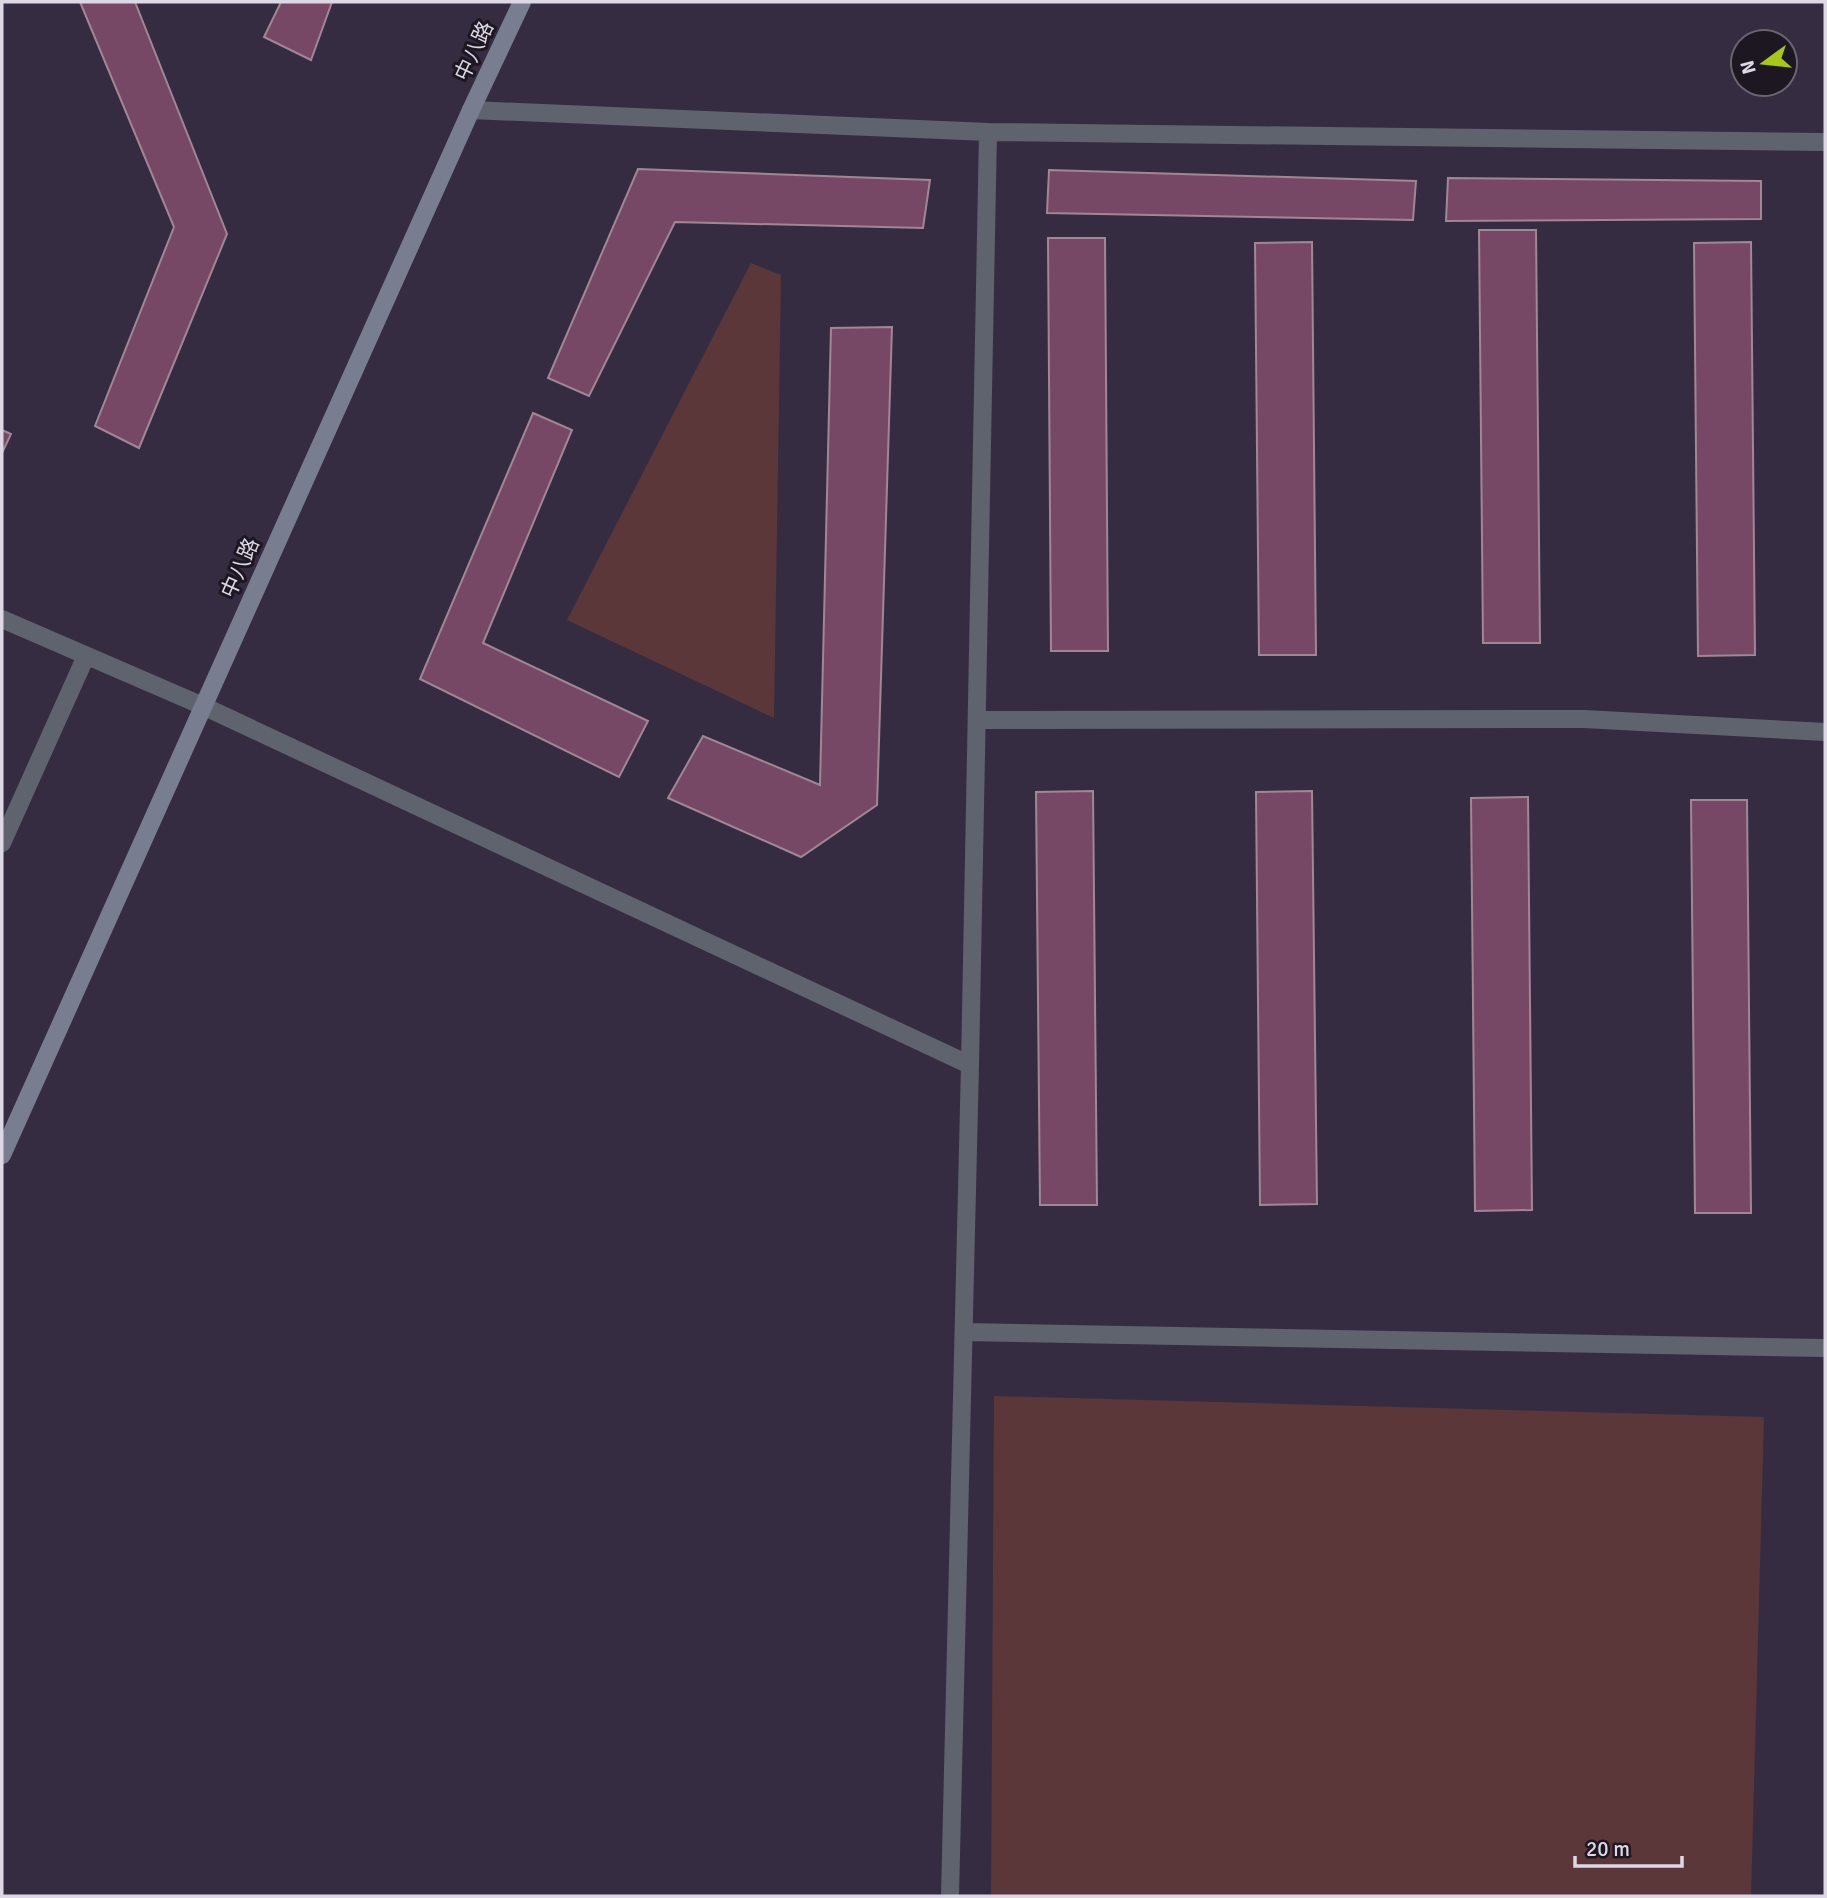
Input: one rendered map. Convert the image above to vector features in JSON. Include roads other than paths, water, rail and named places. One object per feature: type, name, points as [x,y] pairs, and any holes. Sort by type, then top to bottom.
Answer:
[{"type":"main road","name":"中八路","points":[[2,1155],[522,2]]},
{"type":"street","points":[[471,110],[988,132],[1825,142]]},
{"type":"street","points":[[950,1896],[988,132]]},
{"type":"street","points":[[2,619],[203,706],[970,1065]]},
{"type":"street","points":[[2,842],[86,656]]},
{"type":"street","points":[[977,720],[1584,719],[1825,732]]},
{"type":"street","points":[[964,1332],[1825,1348]]}]
